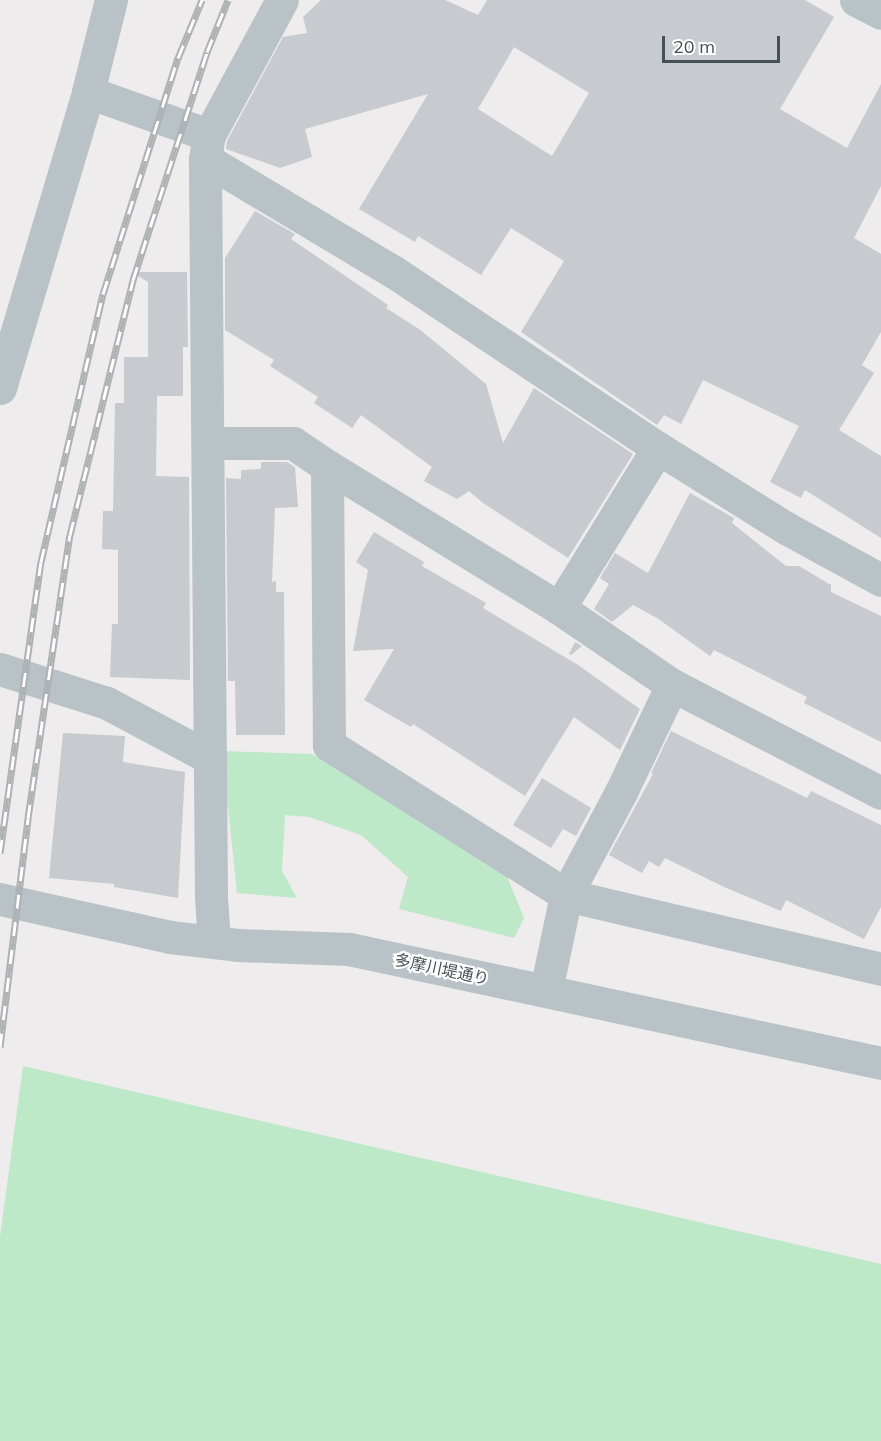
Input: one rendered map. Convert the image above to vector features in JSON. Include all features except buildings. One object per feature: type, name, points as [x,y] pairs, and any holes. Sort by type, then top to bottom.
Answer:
[{"type":"street","points":[[0,388],[88,92],[111,0]]},
{"type":"street","points":[[214,941],[210,758],[207,147],[282,0]]},
{"type":"street","points":[[856,0],[881,14]]},
{"type":"street","points":[[88,92],[207,147],[658,448],[786,528],[881,580]]},
{"type":"street","points":[[208,443],[293,443],[560,608],[672,685],[881,793]]},
{"type":"street","points":[[560,608],[658,448]]},
{"type":"street","points":[[327,466],[329,745],[566,895],[881,969]]},
{"type":"street","points":[[0,669],[107,703],[210,758]]},
{"type":"street","points":[[546,990],[566,895],[621,792],[672,685]]},
{"type":"street","name":"多摩川堤通り","points":[[0,899],[170,937],[238,945],[349,949],[881,1063]]},
{"type":"green space","points":[[222,751],[312,754],[507,876],[524,918],[514,938],[399,909],[408,877],[361,835],[309,817],[285,815],[282,871],[297,898],[237,893]]},
{"type":"green space","points":[[23,1066],[881,1264],[881,1441],[0,1441],[0,1237]]},
{"type":"railway","points":[[0,853],[41,562],[103,294],[178,58],[202,0]]},
{"type":"railway","points":[[0,1047],[28,818],[70,535],[133,280],[207,52],[228,0]]}]
